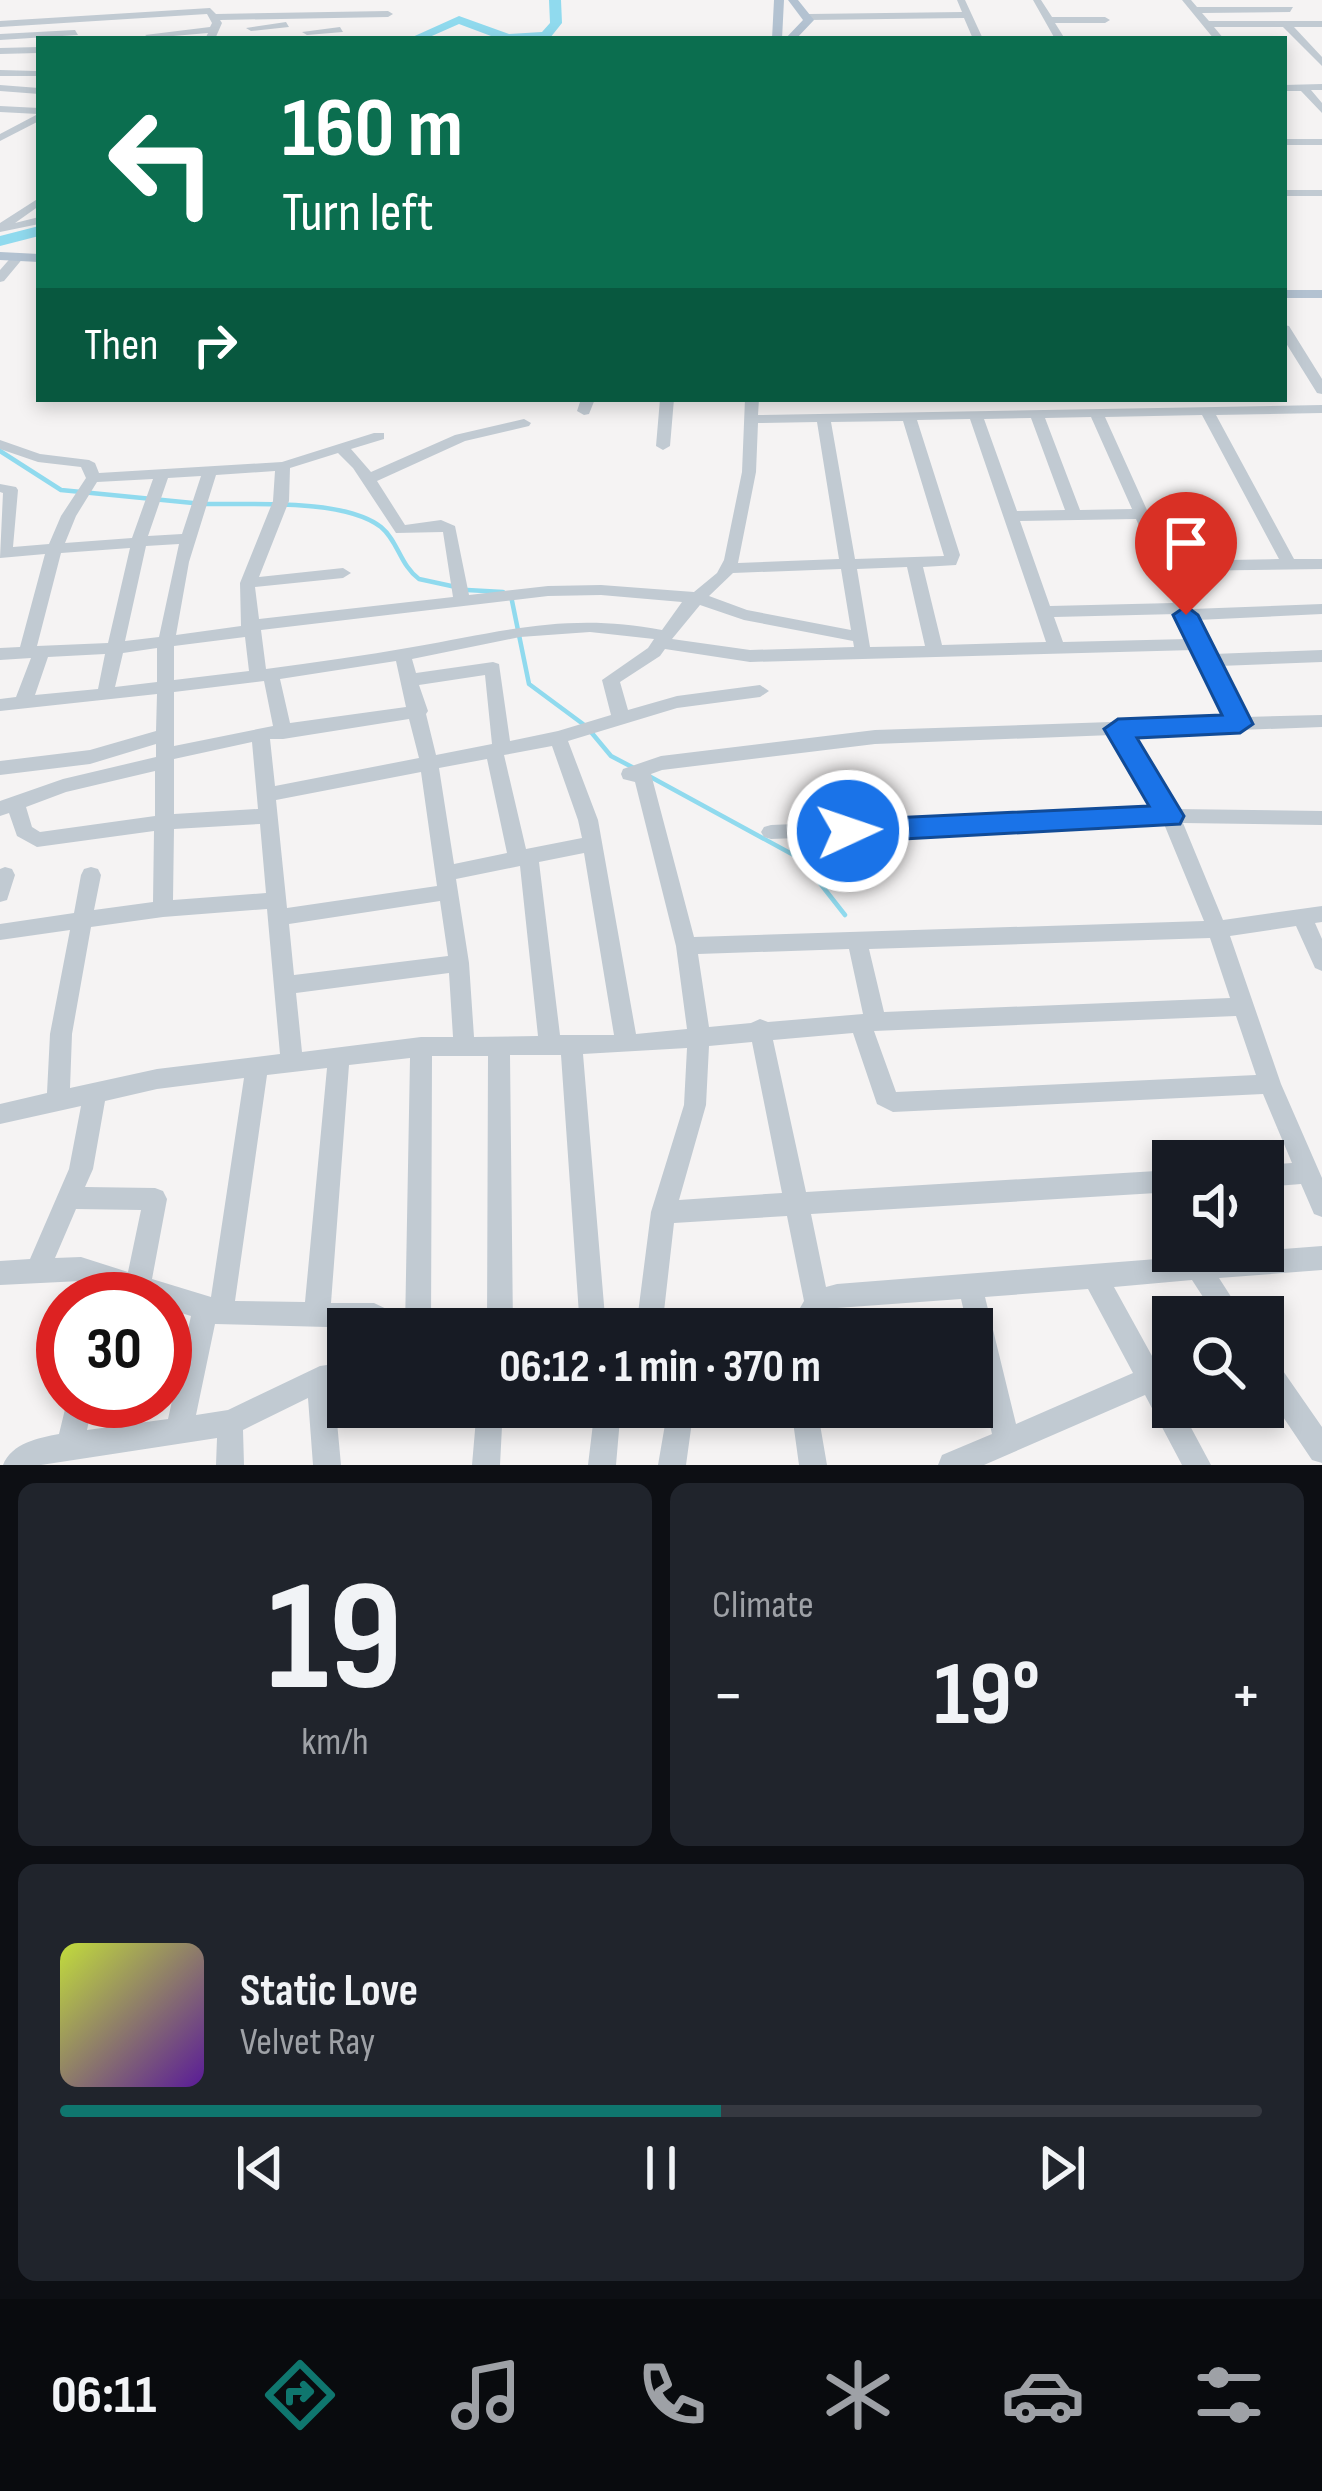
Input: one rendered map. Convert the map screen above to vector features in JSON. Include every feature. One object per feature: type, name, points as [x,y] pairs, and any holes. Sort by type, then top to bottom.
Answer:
[{"type":"main road","points":[[777,36],[779,0]]},
{"type":"main road","points":[[792,36],[809,16],[793,0]]},
{"type":"main road","points":[[0,253],[36,255]]},
{"type":"main road","points":[[0,253],[36,255]]},
{"type":"main road","points":[[1287,295],[1322,297]]},
{"type":"street","points":[[304,20],[352,8],[356,0]]},
{"type":"street","points":[[890,0],[898,16]]},
{"type":"street","points":[[961,0],[977,36]]},
{"type":"street","points":[[1037,0],[1058,36]]},
{"type":"street","points":[[1186,0],[1217,36]]},
{"type":"street","points":[[373,2],[373,15]]},
{"type":"street","points":[[17,23],[25,5]]},
{"type":"street","points":[[0,38],[153,20],[205,5],[216,17]]},
{"type":"street","points":[[1195,10],[1290,9]]},
{"type":"street","points":[[245,36],[258,14]]},
{"type":"street","points":[[216,17],[258,14],[304,20],[342,34],[343,17]]},
{"type":"street","points":[[250,28],[388,14]]},
{"type":"street","points":[[54,15],[153,20],[212,35],[216,17]]},
{"type":"street","points":[[809,16],[967,15]]},
{"type":"street","points":[[0,24],[153,20]]},
{"type":"street","points":[[1049,20],[1105,20]]},
{"type":"street","points":[[1207,24],[1322,24]]},
{"type":"street","points":[[1286,24],[1322,63]]},
{"type":"street","points":[[0,57],[36,72]]},
{"type":"street","points":[[0,74],[36,73]]},
{"type":"street","points":[[1,99],[36,75]]},
{"type":"street","points":[[1303,87],[1322,110]]},
{"type":"street","points":[[1287,88],[1322,87]]},
{"type":"street","points":[[1,99],[36,119]]},
{"type":"street","points":[[0,138],[36,120]]},
{"type":"street","points":[[1287,142],[1322,142]]},
{"type":"street","points":[[1287,191],[1322,193]]},
{"type":"street","points":[[0,229],[36,203]]},
{"type":"street","points":[[0,229],[36,221]]},
{"type":"street","points":[[0,278],[18,257]]},
{"type":"street","points":[[1287,334],[1322,390]]},
{"type":"street","points":[[1287,359],[1322,409]]},
{"type":"street","points":[[663,446],[667,402]]},
{"type":"street","points":[[621,718],[611,680],[647,658],[728,568],[749,472],[752,402]]},
{"type":"street","points":[[1017,402],[1029,415],[1074,514]]},
{"type":"street","points":[[751,418],[1097,414],[1132,406],[1207,411],[1322,409]]},
{"type":"street","points":[[1207,411],[1289,565]]},
{"type":"street","points":[[1097,414],[1240,724]]},
{"type":"street","points":[[728,568],[944,562],[952,555],[909,416]]},
{"type":"street","points":[[976,416],[1056,646]]},
{"type":"street","points":[[823,417],[861,644]]},
{"type":"street","points":[[368,479],[460,438],[524,423]]},
{"type":"street","points":[[86,487],[283,466],[380,436]]},
{"type":"street","points":[[0,444],[38,458],[90,466],[86,487],[57,548],[23,703]]},
{"type":"street","points":[[340,448],[368,479],[401,530],[446,525],[461,594]]},
{"type":"street","points":[[283,466],[280,504],[248,583],[249,629],[265,675],[272,734],[267,806],[292,1063]]},
{"type":"street","points":[[163,908],[166,643],[189,538],[209,474]]},
{"type":"street","points":[[105,694],[140,541],[161,477]]},
{"type":"street","points":[[0,488],[11,490],[2,553],[189,538]]},
{"type":"street","points":[[1011,516],[1142,514]]},
{"type":"street","points":[[914,563],[935,651]]},
{"type":"street","points":[[1165,566],[1322,564]]},
{"type":"street","points":[[248,583],[343,573]]},
{"type":"street","points":[[0,654],[166,643],[461,594],[505,597],[587,590],[698,598],[744,615],[861,644],[935,651],[1056,646],[1322,656]]},
{"type":"street","points":[[1044,612],[1322,609]]},
{"type":"street","points":[[0,705],[403,656],[572,624],[750,656],[861,644]]},
{"type":"street","points":[[403,656],[429,764],[448,882],[464,1044]]},
{"type":"street","points":[[410,680],[516,665]]},
{"type":"street","points":[[493,668],[498,750],[561,1044],[591,1308]]},
{"type":"street","points":[[164,751],[8,807],[34,840],[166,822],[267,806],[429,764],[558,738],[677,702],[760,691]]},
{"type":"street","points":[[0,768],[164,751],[418,711]]},
{"type":"street","points":[[652,1308],[664,1213],[692,1124],[699,1036],[686,946],[637,775],[661,763],[828,741],[1322,721]]},
{"type":"street","points":[[1118,729],[1170,816],[1217,929],[1270,1084],[1322,1206]]},
{"type":"street","points":[[558,738],[583,803],[627,1044]]},
{"type":"street","points":[[771,832],[1170,816],[1322,818]]},
{"type":"street","points":[[0,932],[81,924],[163,908],[279,908],[448,882],[524,857],[591,844]]},
{"type":"street","points":[[58,1099],[61,1034],[91,875]]},
{"type":"street","points":[[686,946],[1217,929],[1312,915],[1322,962]]},
{"type":"street","points":[[856,939],[885,1097],[893,1102],[1270,1084]]},
{"type":"street","points":[[286,985],[459,963]]},
{"type":"street","points":[[0,1114],[157,1079],[421,1047],[627,1044],[868,1021],[1240,1007]]},
{"type":"street","points":[[760,1028],[817,1304]]},
{"type":"street","points":[[499,1044],[500,1308]]},
{"type":"street","points":[[418,1308],[421,1047]]},
{"type":"street","points":[[317,1314],[339,1058]]},
{"type":"street","points":[[179,1430],[213,1312],[256,1069]]},
{"type":"street","points":[[38,1269],[87,1146],[95,1092]]},
{"type":"street","points":[[1284,1175],[1307,1173]]},
{"type":"street","points":[[664,1213],[1152,1182]]},
{"type":"street","points":[[69,1198],[155,1199],[141,1272]]},
{"type":"street","points":[[1284,1261],[1322,1258]]},
{"type":"street","points":[[0,1273],[85,1272]]},
{"type":"street","points":[[814,1308],[837,1296],[1152,1272]]},
{"type":"street","points":[[1095,1276],[1197,1465]]},
{"type":"street","points":[[970,1286],[1007,1441]]},
{"type":"street","points":[[192,1305],[213,1312],[327,1314]]},
{"type":"street","points":[[952,1465],[1151,1379]]},
{"type":"street","points":[[17,1465],[38,1451],[230,1423],[327,1380]]},
{"type":"street","points":[[1284,1395],[1322,1450]]},
{"type":"street","points":[[230,1423],[230,1465]]},
{"type":"street","points":[[70,1447],[74,1428]]},
{"type":"street","points":[[327,1465],[330,1428]]},
{"type":"street","points":[[486,1465],[489,1428]]},
{"type":"street","points":[[602,1465],[606,1428]]},
{"type":"street","points":[[672,1465],[678,1428]]},
{"type":"street","points":[[807,1428],[813,1465]]},
{"type":"waterway","points":[[533,36],[546,35],[556,23],[555,0]]},
{"type":"waterway","points":[[421,36],[459,20],[503,36]]},
{"type":"waterway","points":[[0,241],[36,232]]},
{"type":"waterway","points":[[0,451],[61,490],[193,503]]},
{"type":"waterway","points":[[205,504],[344,511],[381,527],[419,579],[456,587]]},
{"type":"waterway","points":[[467,590],[503,592]]},
{"type":"waterway","points":[[511,596],[529,684],[583,724]]},
{"type":"waterway","points":[[591,732],[611,756],[632,767]]},
{"type":"waterway","points":[[647,775],[801,859],[845,915]]},
{"type":"route","points":[[848,831],[1170,816],[1118,729],[1240,724],[1186,615]]}]
